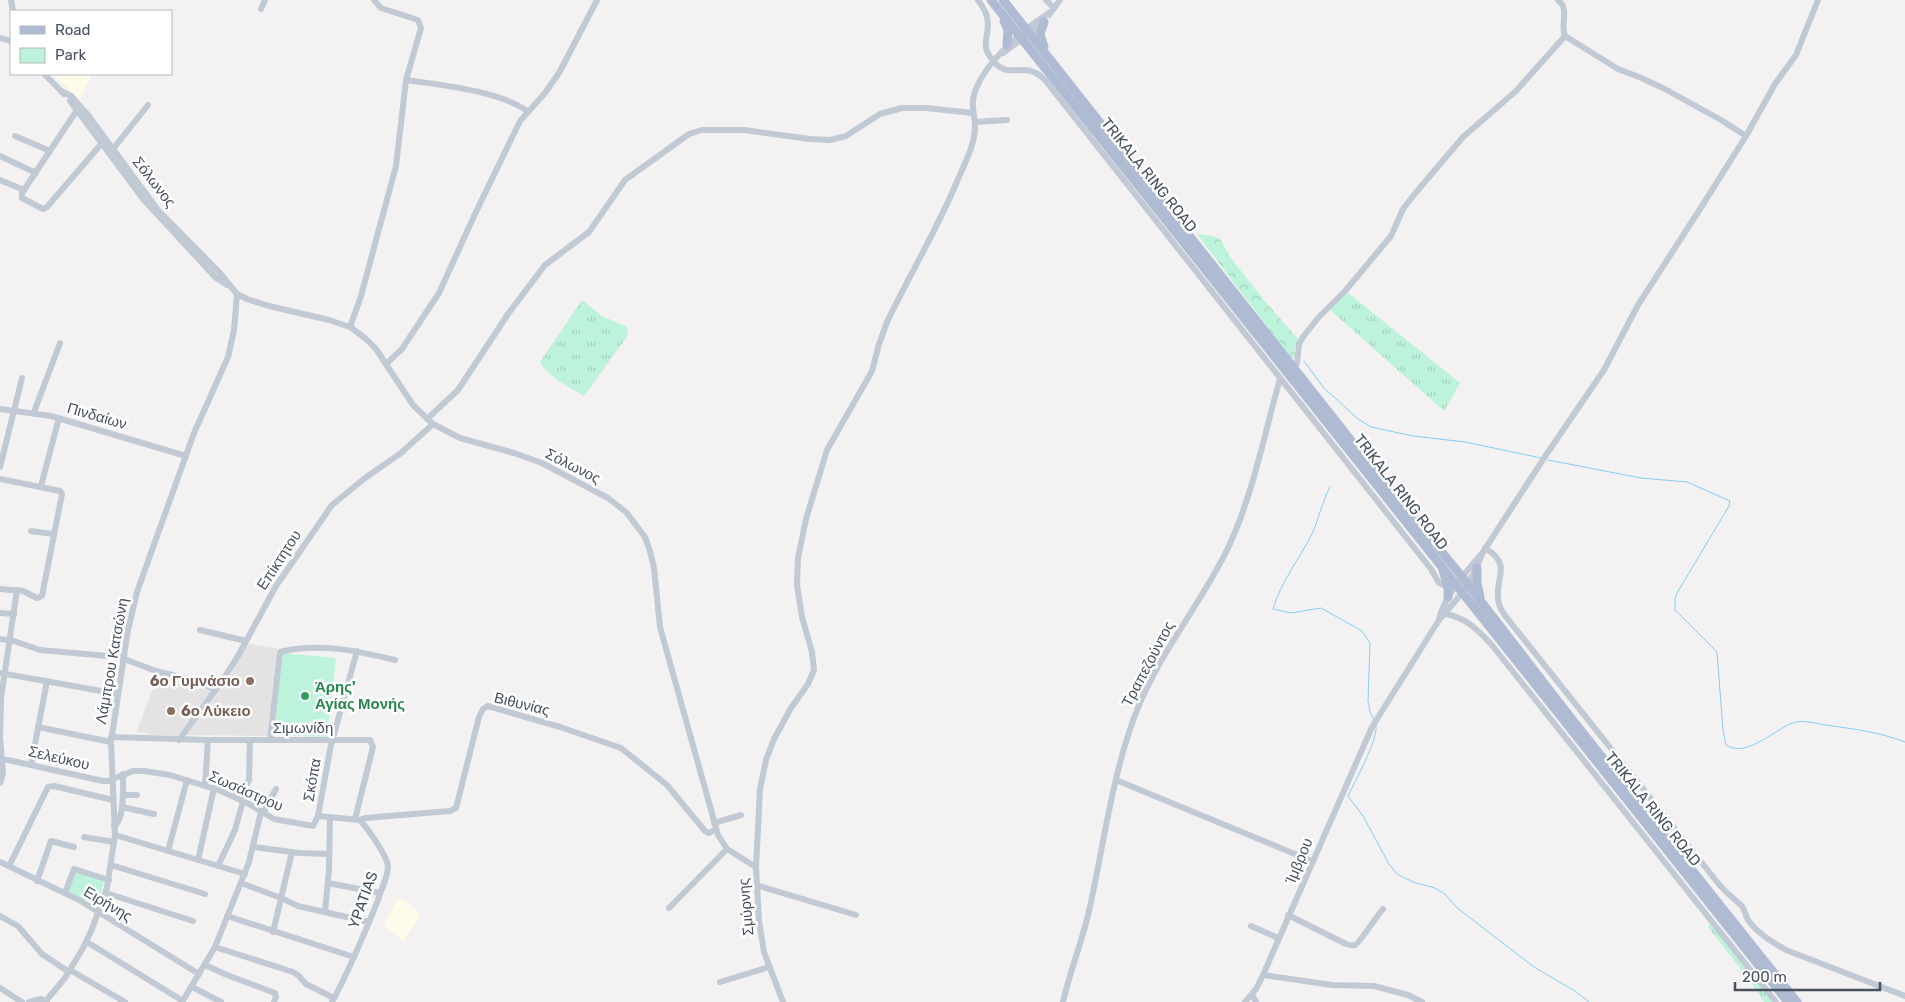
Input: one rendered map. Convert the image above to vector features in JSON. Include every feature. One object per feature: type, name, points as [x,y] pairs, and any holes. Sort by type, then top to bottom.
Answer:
[{"type":"main road","name":"TRIKALA RING ROAD","points":[[991,0],[1000,12],[1049,59],[1126,158],[1465,580],[1797,1002]]},
{"type":"main road","name":"TRIKALA RING ROAD","points":[[1003,0],[1024,34],[1441,566],[1455,588],[1788,1002]]},
{"type":"main road","points":[[1000,12],[1008,30],[1004,49]]},
{"type":"main road","points":[[1044,22],[1040,37],[1049,59]]},
{"type":"main road","points":[[1477,568],[1477,583],[1481,602]]},
{"type":"main road","points":[[1448,597],[1455,588]]},
{"type":"street","points":[[262,9],[265,0]]},
{"type":"street","points":[[350,327],[361,296],[396,166],[406,80],[419,35],[420,23],[414,18],[381,8],[374,0]]},
{"type":"street","points":[[386,364],[402,349],[444,285],[474,214],[520,121],[545,93],[559,73],[596,0]]},
{"type":"street","points":[[978,0],[987,15],[988,25],[985,45],[994,62],[1006,70],[1031,70],[1044,80],[1376,498],[1439,583],[1455,588]]},
{"type":"street","points":[[1046,0],[1052,10]]},
{"type":"street","points":[[1024,34],[1044,22],[1060,0]]},
{"type":"street","points":[[1558,0],[1563,5],[1564,10],[1563,28],[1565,36],[1618,70],[1665,89],[1746,136]]},
{"type":"street","points":[[1465,580],[1604,370],[1638,305],[1746,136],[1775,84],[1796,55],[1818,0]]},
{"type":"street","points":[[1007,120],[975,122],[973,98],[976,88],[1004,49],[1052,10]]},
{"type":"street","points":[[1294,368],[1302,337],[1346,290],[1391,236],[1403,209],[1413,196],[1463,137],[1520,87],[1565,36]]},
{"type":"street","name":"Σόλωνος","points":[[45,75],[77,110],[155,213],[215,277],[230,287]]},
{"type":"street","points":[[406,80],[495,97],[520,106],[527,111]]},
{"type":"street","name":"Σόλωνος","points":[[61,91],[71,96],[88,115],[158,210],[219,272],[236,294],[269,306],[329,320],[350,327],[376,348],[408,399],[433,424],[460,438],[519,454],[542,463],[616,503],[626,512],[647,542],[652,557],[660,627],[715,826],[720,839],[727,849]]},
{"type":"street","points":[[113,149],[148,105]]},
{"type":"street","points":[[427,419],[458,390],[508,314],[545,265],[589,232],[623,182],[688,134],[702,130],[744,130],[830,140],[846,136],[882,113],[902,108],[926,108],[973,113]]},
{"type":"street","points":[[77,110],[21,196],[38,208],[43,209],[47,207],[102,143]]},
{"type":"street","name":"Σμύρνης","points":[[783,1002],[761,935],[756,885],[758,806],[767,754],[785,718],[808,684],[813,673],[812,652],[802,617],[797,581],[804,527],[829,445],[872,371],[887,322],[956,184],[974,135],[975,122]]},
{"type":"street","points":[[15,136],[50,151]]},
{"type":"street","points":[[0,156],[29,170],[34,176]]},
{"type":"street","points":[[0,180],[24,190]]},
{"type":"street","name":"Λάμπρου Κατσώνη","points":[[46,1001],[70,971],[87,942],[106,893],[115,839],[111,740],[123,658],[137,592],[194,433],[229,353],[234,330],[236,294]]},
{"type":"street","points":[[34,412],[60,344]]},
{"type":"street","points":[[0,467],[22,378]]},
{"type":"street","name":"Τραπεζούντος","points":[[1063,1002],[1088,915],[1116,780],[1128,736],[1148,685],[1220,564],[1232,539],[1256,467],[1280,379]]},
{"type":"street","name":"Πινδαίων","points":[[0,409],[34,412],[59,418],[186,456]]},
{"type":"street","points":[[41,486],[59,418]]},
{"type":"street","name":"Επίκτητου","points":[[179,740],[216,690],[276,586],[332,505],[355,485],[401,454],[433,424]]},
{"type":"street","points":[[0,479],[41,486],[62,493],[42,596],[34,597],[23,591],[0,589]]},
{"type":"street","points":[[31,531],[53,534]]},
{"type":"street","points":[[1439,620],[1446,614],[1455,588],[1477,568],[1484,550]]},
{"type":"street","points":[[1484,550],[1496,556],[1502,567],[1498,587],[1499,604],[1507,618],[1718,884],[1728,896],[1744,909],[1747,918],[1752,924],[1772,942],[1786,950],[1905,996]]},
{"type":"street","points":[[0,783],[3,776],[0,747],[2,673],[10,640],[17,590]]},
{"type":"street","points":[[1439,620],[1448,597]]},
{"type":"street","points":[[0,612],[14,614]]},
{"type":"street","points":[[1446,614],[1457,616],[1469,622],[1491,644],[1776,1002]]},
{"type":"street","name":"Ίμβρου","points":[[1245,1002],[1263,975],[1372,726],[1439,620]]},
{"type":"street","points":[[200,630],[246,641]]},
{"type":"street","points":[[0,639],[10,640],[40,650],[123,658],[156,672],[192,680],[216,690]]},
{"type":"street","points":[[270,740],[280,652],[320,648],[357,651],[395,660]]},
{"type":"street","name":"Σκόπα","points":[[313,826],[318,816],[332,741],[357,651]]},
{"type":"street","points":[[2,673],[118,694]]},
{"type":"street","points":[[31,765],[48,681]]},
{"type":"street","name":"Βιθυνίας","points":[[358,819],[450,811],[457,807],[479,717],[483,709],[488,706],[616,746],[632,756],[667,785],[705,831],[709,833],[715,826]]},
{"type":"street","name":"Σιμωνίδη","points":[[38,727],[111,740],[369,740],[372,743],[358,819]]},
{"type":"street","points":[[205,785],[208,740]]},
{"type":"street","points":[[218,866],[235,830],[241,800],[249,782],[250,740]]},
{"type":"street","name":"Σελεύκου","points":[[1,760],[103,781],[112,780]]},
{"type":"street","name":"Σωσάστρου","points":[[112,780],[122,774],[133,771],[170,775],[214,788],[241,800],[277,820],[313,826]]},
{"type":"street","points":[[114,826],[119,822],[122,807],[122,774]]},
{"type":"street","points":[[168,851],[187,780]]},
{"type":"street","points":[[1116,780],[1312,862]]},
{"type":"street","points":[[9,866],[48,786],[113,800]]},
{"type":"street","points":[[198,860],[214,788]]},
{"type":"street","points":[[87,942],[182,1002],[215,947],[245,874],[254,848],[262,813],[276,789]]},
{"type":"street","points":[[123,795],[137,795]]},
{"type":"street","points":[[122,807],[154,814]]},
{"type":"street","points":[[715,826],[741,815]]},
{"type":"street","points":[[318,816],[358,819]]},
{"type":"street","points":[[325,912],[330,854],[330,817]]},
{"type":"street","name":"YPATIAS","points":[[333,1000],[369,922],[387,874],[387,862],[358,819]]},
{"type":"street","points":[[84,837],[115,839],[168,851],[245,874]]},
{"type":"street","points":[[37,880],[51,841],[74,847]]},
{"type":"street","points":[[254,848],[330,854]]},
{"type":"street","points":[[669,908],[727,849],[756,867]]},
{"type":"street","points":[[273,932],[292,852]]},
{"type":"street","name":"Ειρήνης","points":[[0,862],[66,893],[200,974]]},
{"type":"street","points":[[111,865],[205,894]]},
{"type":"street","points":[[66,893],[74,869],[109,880]]},
{"type":"street","points":[[241,883],[298,906],[369,922]]},
{"type":"street","points":[[328,883],[380,893]]},
{"type":"street","points":[[756,885],[856,915]]},
{"type":"street","points":[[106,893],[193,921]]},
{"type":"street","points":[[1288,915],[1346,944],[1353,945],[1358,943],[1372,920],[1383,909]]},
{"type":"street","points":[[0,916],[18,926],[42,954],[125,1002]]},
{"type":"street","points":[[227,916],[354,957]]},
{"type":"street","points":[[1251,926],[1278,938]]},
{"type":"street","points":[[215,947],[293,972],[306,984],[333,1000]]},
{"type":"street","points":[[205,965],[275,993],[274,1002]]},
{"type":"street","points":[[720,982],[770,967]]},
{"type":"street","points":[[1263,975],[1332,985],[1374,986],[1402,993],[1422,1002]]},
{"type":"street","points":[[192,987],[221,1002]]},
{"type":"street","points":[[0,988],[22,1002]]},
{"type":"street","points":[[1252,994],[1256,1002]]},
{"type":"street","points":[[29,1002],[41,999],[46,1001]]},
{"type":"shaded area","points":[[53,75],[92,75],[80,99]]},
{"type":"shaded area","name":"6ο Γυμνάσιο","points":[[248,644],[277,648],[268,736],[186,735],[219,692]]},
{"type":"shaded area","name":"6ο Λύκειο","points":[[158,675],[184,679],[211,692],[179,736],[152,735],[137,731]]},
{"type":"shaded area","points":[[397,898],[406,902],[421,914],[404,941],[384,926]]},
{"type":"green space","points":[[1197,234],[1220,239],[1230,257],[1298,339],[1293,359],[1291,358]]},
{"type":"green space","points":[[1347,292],[1460,383],[1444,411],[1329,309]]},
{"type":"green space","points":[[582,300],[602,316],[627,327],[628,335],[584,396],[554,377],[540,362]]},
{"type":"green space","name":"Άρης' Αγίας Μονής","points":[[282,653],[336,658],[327,737],[273,735]]},
{"type":"green space","points":[[74,870],[104,882],[96,905],[67,891]]},
{"type":"green space","points":[[1710,924],[1774,1002],[1764,1002],[1751,982],[1708,927]]},
{"type":"waterway","points":[[1304,361],[1323,387],[1358,419],[1371,427],[1413,436],[1465,442],[1541,458]]},
{"type":"waterway","points":[[1548,460],[1641,478],[1687,482],[1730,501],[1729,506],[1675,598],[1675,610],[1717,652],[1723,730],[1726,745],[1735,748],[1753,745],[1796,722],[1811,722],[1866,731],[1905,742]]},
{"type":"waterway","points":[[1330,487],[1312,534],[1285,580],[1273,609],[1291,613],[1321,608],[1362,631],[1370,643],[1368,701],[1374,720]]},
{"type":"waterway","points":[[1376,726],[1370,750],[1348,796],[1363,816],[1389,864],[1397,874],[1413,882],[1435,888],[1445,894],[1456,907],[1534,967],[1575,991],[1589,1002]]},
{"type":"place","name":"6ο Γυμνάσιο","points":[[250,681]]},
{"type":"place","name":"Άρης' Αγίας Μονής","points":[[305,696]]},
{"type":"place","name":"6ο Λύκειο","points":[[171,711]]}]
